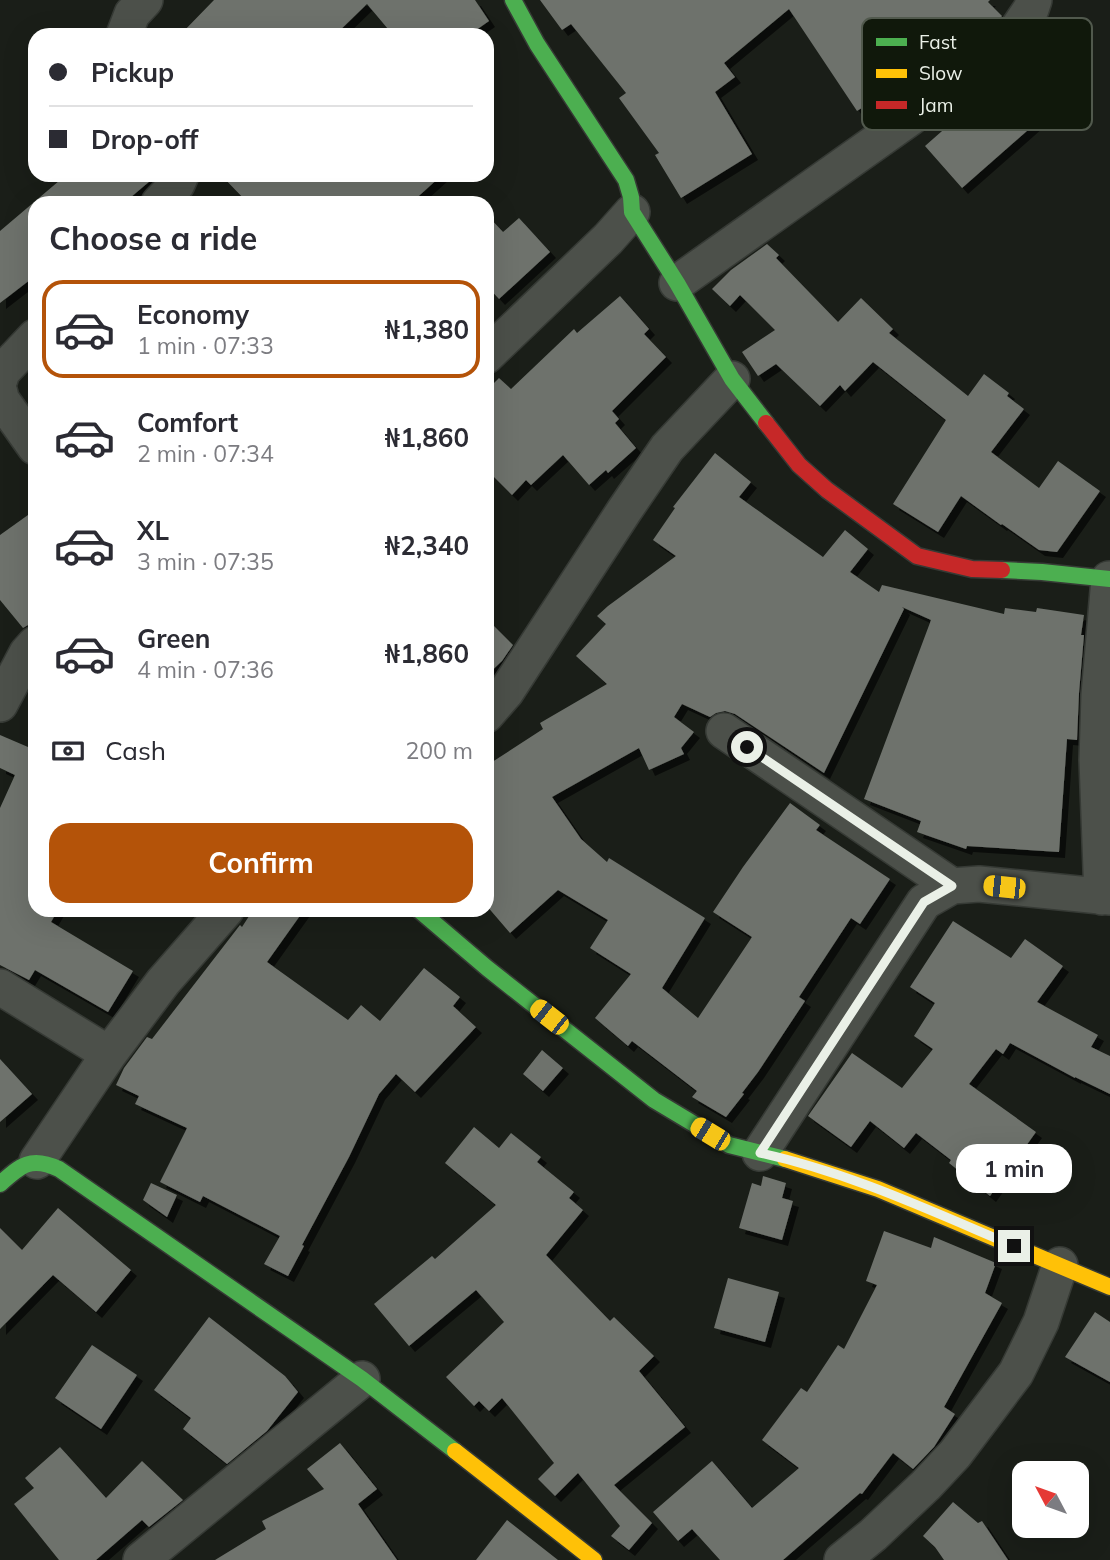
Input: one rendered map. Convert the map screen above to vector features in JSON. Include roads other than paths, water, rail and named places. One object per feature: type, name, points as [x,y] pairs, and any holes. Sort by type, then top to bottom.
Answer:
[{"type":"street","points":[[127,28],[132,14],[145,0]]},
{"type":"street","points":[[513,0],[537,44],[626,180],[632,212],[677,283],[732,379],[799,464],[827,490],[918,556],[972,569],[1110,579],[1099,695],[1097,760],[1106,897],[979,884],[952,886],[924,902],[760,1153]]},
{"type":"street","points":[[1025,18],[1034,0]]},
{"type":"street","points":[[677,283],[892,130]]},
{"type":"street","points":[[494,348],[608,239],[632,212]]},
{"type":"street","points":[[28,344],[2,372],[0,392],[28,436]]},
{"type":"street","points":[[494,706],[506,692],[667,448],[732,379]]},
{"type":"street","points":[[0,704],[28,652]]},
{"type":"street","points":[[724,731],[952,886]]},
{"type":"street","points":[[37,1161],[109,1054],[163,982],[220,917]]},
{"type":"street","points":[[427,917],[486,968],[654,1100],[729,1145],[786,1158],[878,1188],[1110,1287]]},
{"type":"street","points":[[0,987],[109,1054]]},
{"type":"street","points":[[0,1184],[20,1167],[37,1161],[59,1169],[362,1379],[594,1560]]},
{"type":"street","points":[[842,1560],[873,1535],[955,1454],[1016,1373],[1041,1322],[1060,1265]]},
{"type":"street","points":[[141,1560],[362,1379]]}]
